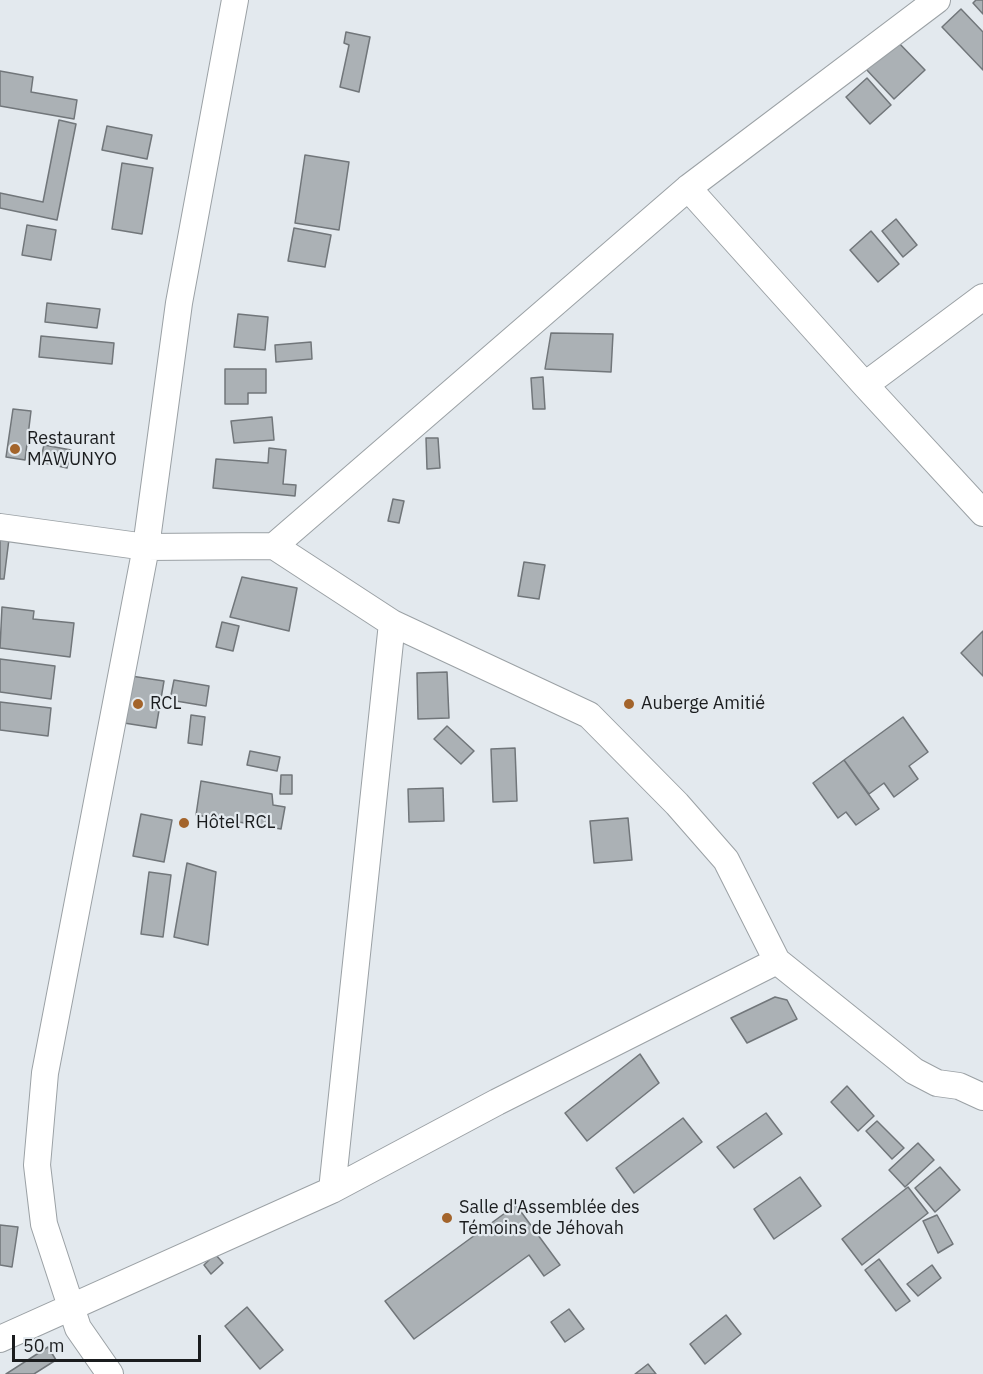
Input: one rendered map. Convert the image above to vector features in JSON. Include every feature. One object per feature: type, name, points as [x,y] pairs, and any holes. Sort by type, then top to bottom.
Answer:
[{"type":"street","points":[[110,1374],[78,1328],[44,1224],[37,1165],[45,1073],[146,547],[179,303],[235,0]]},
{"type":"street","points":[[274,546],[688,188],[938,0]]},
{"type":"street","points":[[688,188],[983,513]]},
{"type":"street","points":[[865,385],[983,297]]},
{"type":"street","points":[[0,528],[146,547],[274,546],[392,623],[589,715],[677,804],[726,860],[777,962],[914,1071],[937,1083],[959,1086],[983,1097]]},
{"type":"street","points":[[332,1190],[392,623]]},
{"type":"street","points":[[0,1339],[332,1190],[497,1102],[777,962]]},
{"type":"building","points":[[976,0],[983,0],[983,14],[973,3]]},
{"type":"building","points":[[961,9],[983,32],[983,70],[942,27]]},
{"type":"building","points":[[346,32],[370,37],[359,92],[340,87],[349,45],[344,43]]},
{"type":"building","points":[[895,39],[925,70],[894,99],[865,68]]},
{"type":"building","points":[[0,71],[33,77],[31,92],[77,100],[74,119],[0,106]]},
{"type":"building","points":[[867,78],[891,105],[870,124],[846,97]]},
{"type":"building","points":[[59,120],[76,124],[57,220],[0,208],[0,193],[43,202]]},
{"type":"building","points":[[107,126],[152,135],[147,159],[102,150]]},
{"type":"building","points":[[305,155],[349,162],[339,230],[295,223]]},
{"type":"building","points":[[122,163],[153,168],[142,234],[112,229]]},
{"type":"building","points":[[896,219],[917,245],[903,257],[882,231]]},
{"type":"building","points":[[27,225],[56,230],[51,260],[22,255]]},
{"type":"building","points":[[294,228],[331,235],[325,267],[288,261]]},
{"type":"building","points":[[871,231],[899,264],[878,282],[850,250]]},
{"type":"building","points":[[47,303],[100,309],[97,328],[45,322]]},
{"type":"building","points":[[238,314],[268,317],[265,350],[234,347]]},
{"type":"building","points":[[551,333],[613,334],[611,372],[545,369]]},
{"type":"building","points":[[41,336],[114,343],[112,364],[39,357]]},
{"type":"building","points":[[311,342],[312,359],[276,362],[275,345]]},
{"type":"building","points":[[225,369],[266,369],[266,393],[248,393],[248,404],[225,404]]},
{"type":"building","points":[[543,377],[545,409],[533,409],[531,378]]},
{"type":"building","points":[[13,409],[31,411],[25,460],[6,457]]},
{"type":"building","points":[[272,417],[274,440],[234,443],[231,421]]},
{"type":"building","points":[[426,438],[438,438],[440,468],[427,469]]},
{"type":"building","points":[[44,445],[71,450],[67,468],[40,462]]},
{"type":"building","points":[[269,448],[286,450],[283,484],[296,485],[295,496],[213,488],[216,459],[268,463]]},
{"type":"building","points":[[393,499],[404,501],[399,523],[388,521]]},
{"type":"building","points":[[0,537],[9,539],[4,579],[0,579]]},
{"type":"building","points":[[524,562],[545,565],[539,599],[518,596]]},
{"type":"building","points":[[242,577],[297,588],[289,631],[230,617]]},
{"type":"building","points":[[2,607],[34,611],[33,619],[74,623],[70,657],[0,648]]},
{"type":"building","points":[[222,622],[239,626],[233,651],[216,647]]},
{"type":"building","points":[[983,631],[983,676],[961,653]]},
{"type":"building","points":[[0,659],[55,666],[51,699],[0,692]]},
{"type":"building","points":[[447,672],[449,718],[418,719],[417,673]]},
{"type":"building","points":[[131,676],[164,681],[156,728],[124,723]]},
{"type":"building","points":[[174,680],[209,686],[206,706],[170,700]]},
{"type":"building","points":[[0,702],[51,708],[48,736],[0,730]]},
{"type":"building","points":[[191,715],[205,717],[202,745],[188,743]]},
{"type":"building","points":[[903,717],[928,752],[909,766],[918,779],[894,797],[884,783],[869,794],[844,760]]},
{"type":"building","points":[[447,726],[474,751],[461,764],[434,739]]},
{"type":"building","points":[[515,748],[517,801],[493,802],[491,749]]},
{"type":"building","points":[[250,751],[280,757],[277,771],[247,765]]},
{"type":"building","points":[[844,760],[879,809],[856,825],[846,812],[838,818],[813,783]]},
{"type":"building","points":[[281,775],[292,775],[292,794],[280,794]]},
{"type":"building","points":[[201,781],[272,794],[273,805],[285,807],[281,829],[196,815]]},
{"type":"building","points":[[443,788],[444,821],[409,822],[408,789]]},
{"type":"building","points":[[141,814],[172,820],[164,862],[133,856]]},
{"type":"building","points":[[628,818],[632,860],[594,863],[590,821]]},
{"type":"building","points":[[187,863],[216,872],[208,945],[174,937]]},
{"type":"building","points":[[149,872],[171,875],[163,937],[141,934]]},
{"type":"building","points":[[775,997],[787,1000],[797,1019],[747,1043],[731,1018]]},
{"type":"building","points":[[640,1054],[659,1083],[587,1141],[565,1113]]},
{"type":"building","points":[[847,1086],[874,1116],[858,1131],[831,1102]]},
{"type":"building","points":[[766,1113],[782,1134],[734,1168],[717,1147]]},
{"type":"building","points":[[683,1118],[702,1142],[634,1193],[616,1168]]},
{"type":"building","points":[[877,1121],[904,1148],[892,1159],[866,1131]]},
{"type":"building","points":[[918,1143],[934,1160],[905,1187],[889,1170]]},
{"type":"building","points":[[940,1167],[960,1190],[935,1212],[915,1188]]},
{"type":"building","points":[[800,1177],[821,1206],[774,1239],[754,1209]]},
{"type":"building","points":[[908,1187],[928,1213],[862,1265],[842,1239]]},
{"type":"building","points":[[516,1205],[560,1265],[544,1276],[529,1255],[414,1339],[385,1301]]},
{"type":"building","points":[[937,1215],[953,1244],[938,1253],[923,1221]]},
{"type":"building","points":[[0,1225],[18,1227],[12,1267],[0,1265]]},
{"type":"building","points":[[215,1254],[223,1263],[211,1274],[204,1265]]},
{"type":"building","points":[[879,1259],[910,1301],[896,1311],[865,1270]]},
{"type":"building","points":[[932,1265],[941,1278],[918,1296],[907,1284]]},
{"type":"building","points":[[247,1307],[283,1350],[260,1369],[225,1326]]},
{"type":"building","points":[[569,1309],[584,1329],[565,1342],[551,1322]]},
{"type":"building","points":[[726,1315],[741,1334],[705,1364],[690,1344]]},
{"type":"building","points":[[48,1347],[56,1360],[34,1374],[6,1374]]},
{"type":"building","points":[[648,1364],[656,1374],[635,1374]]},
{"type":"place","name":"Restaurant MAWUNYO","points":[[15,449]]},
{"type":"place","name":"RCL","points":[[138,704]]},
{"type":"place","name":"Auberge Amitié","points":[[629,704]]},
{"type":"place","name":"Hôtel RCL","points":[[184,823]]},
{"type":"place","name":"Salle d'Assemblée des Témoins de Jéhovah","points":[[447,1218]]}]
